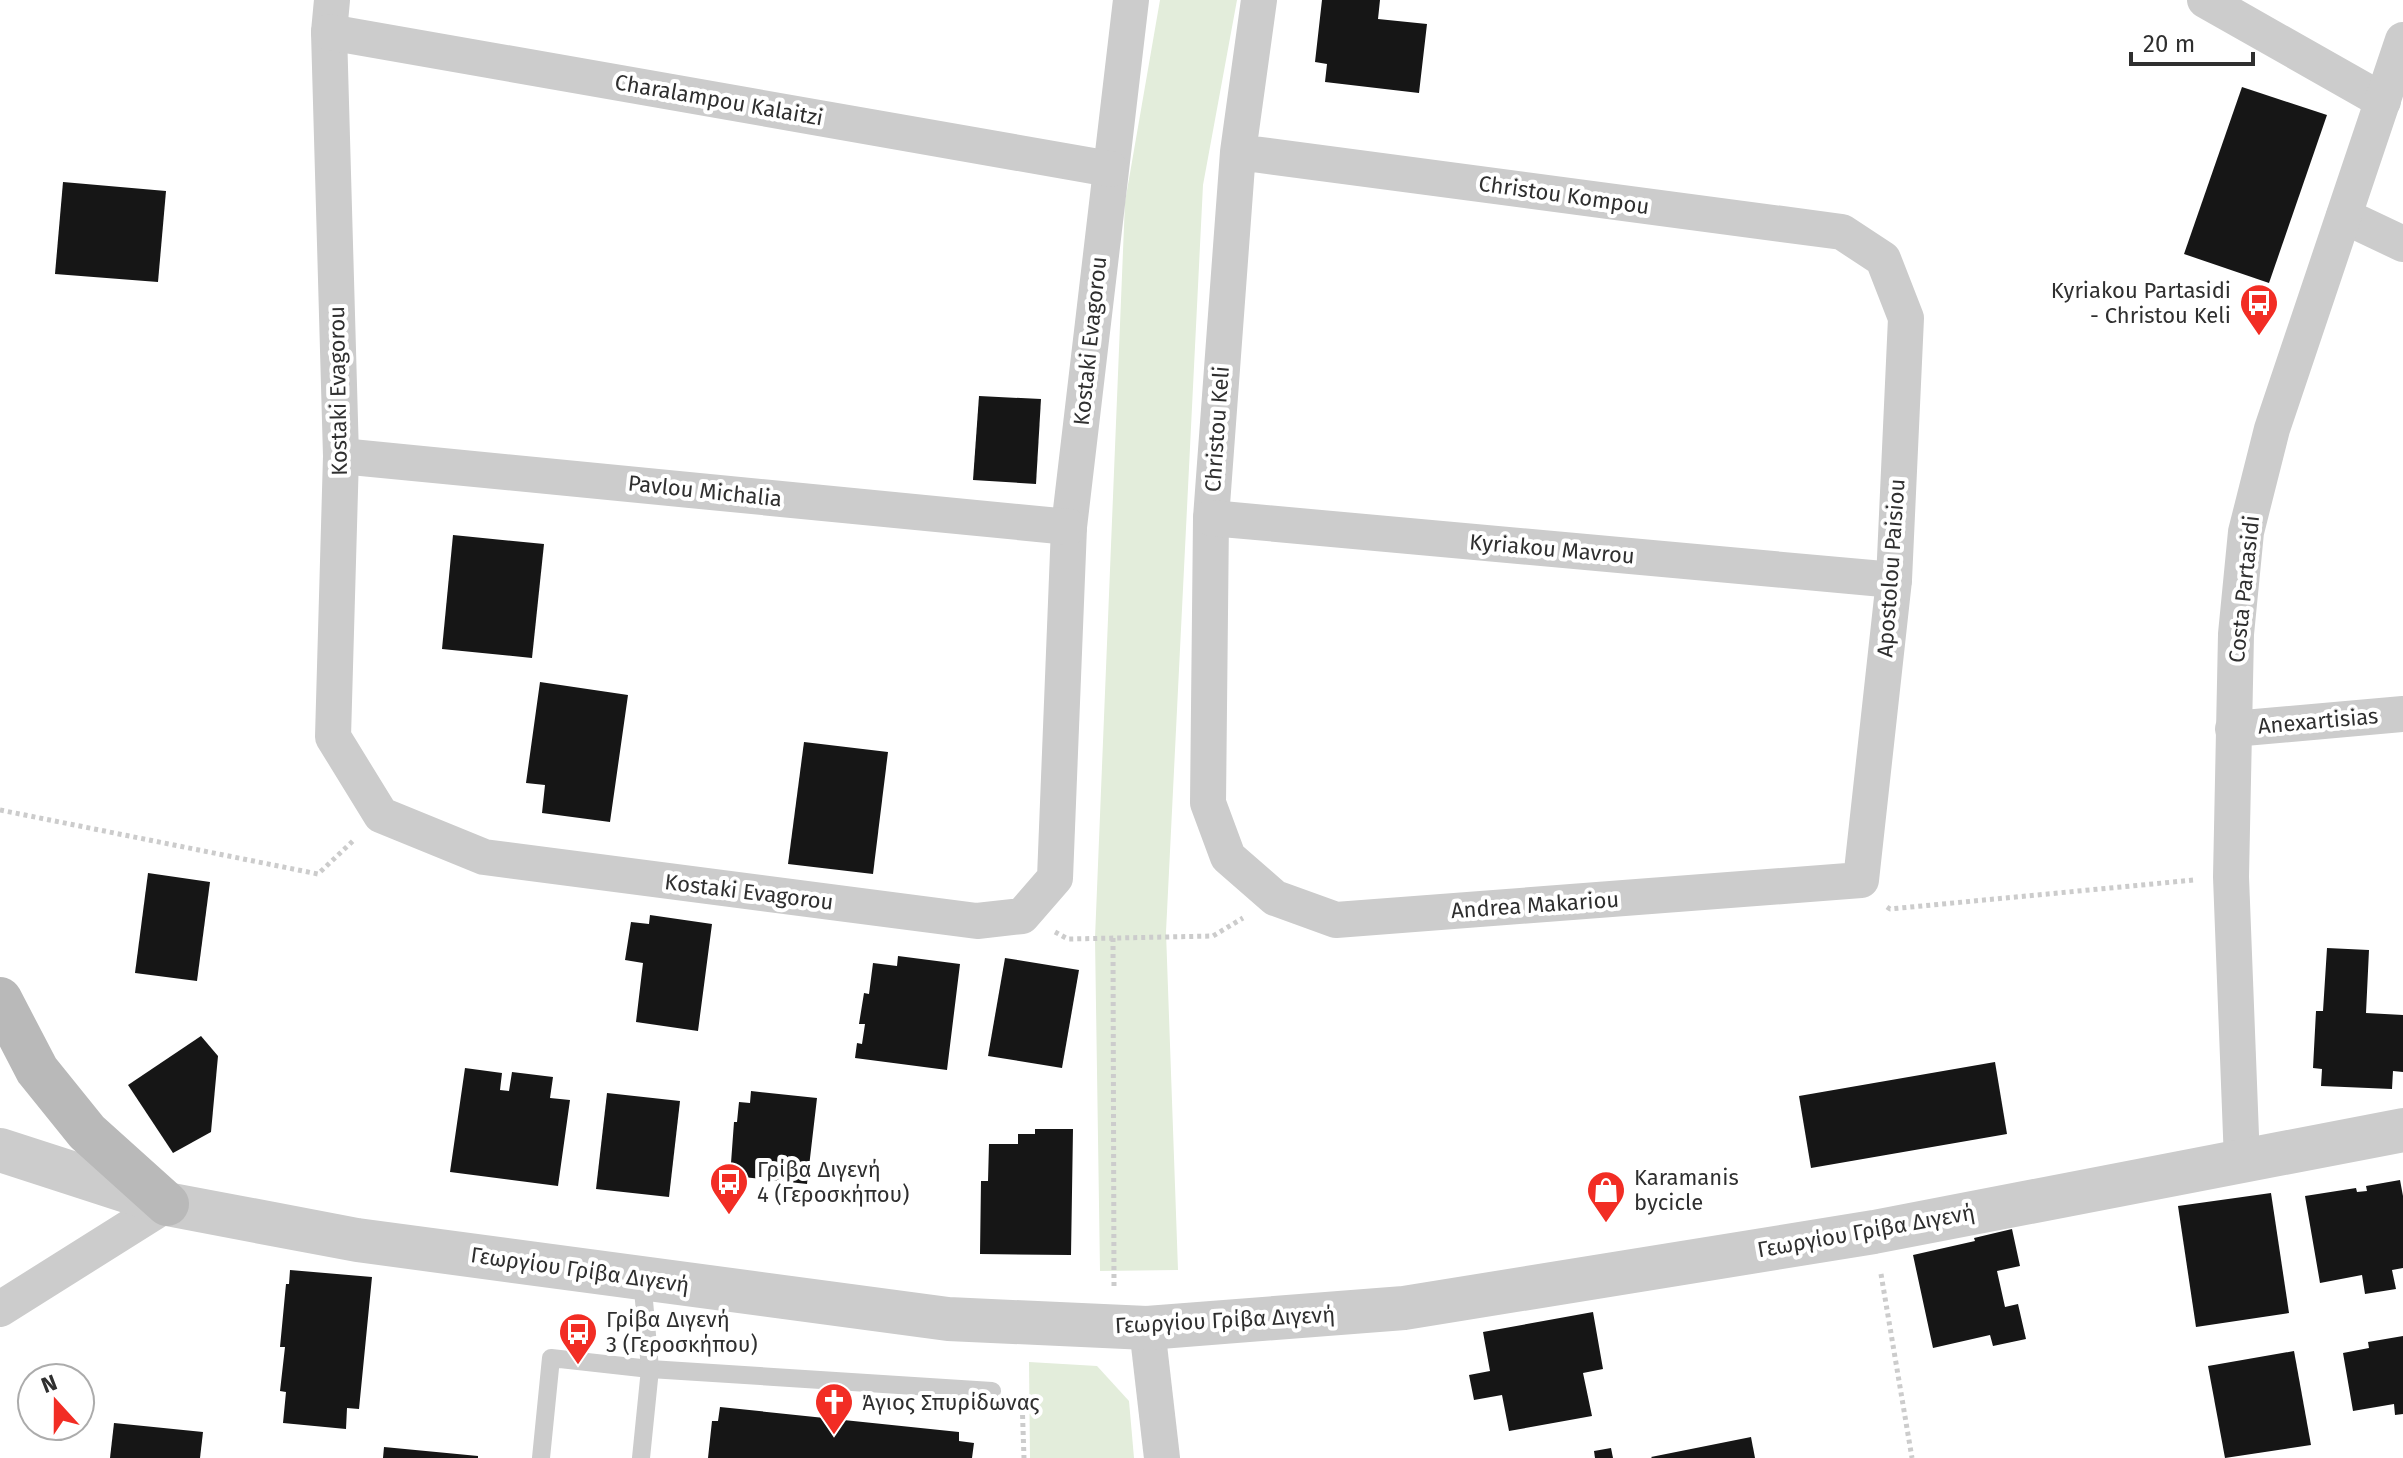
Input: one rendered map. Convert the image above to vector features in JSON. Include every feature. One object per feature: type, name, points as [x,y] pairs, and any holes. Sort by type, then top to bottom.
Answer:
[{"type":"main road","points":[[0,999],[37,1070],[87,1132],[167,1204]]},
{"type":"street","name":"Kostaki Evagorou","points":[[331,16],[341,456],[333,737],[381,815],[484,857],[977,921],[1022,916],[1055,878],[1069,527],[1131,0]]},
{"type":"street","name":"Christou Keli","points":[[1228,857],[1208,803],[1211,518],[1238,152],[1259,0]]},
{"type":"street","points":[[2205,0],[2383,101]]},
{"type":"street","name":"Charalampou Kalaitzi","points":[[331,16],[1110,169]]},
{"type":"street","name":"Costa Partasidi","points":[[2242,1161],[2231,877],[2236,634],[2246,532],[2272,429],[2403,40]]},
{"type":"street","name":"Christou Kompou","points":[[1238,152],[1842,232],[1883,259]]},
{"type":"street","points":[[2344,216],[2403,244]]},
{"type":"street","name":"Apostolou Paisiou","points":[[1861,880],[1894,580],[1906,318],[1883,259]]},
{"type":"street","name":"Pavlou Michalia","points":[[341,456],[1069,527]]},
{"type":"street","name":"Kyriakou Mavrou","points":[[1211,518],[1894,580]]},
{"type":"street","name":"Anexartisias","points":[[2233,729],[2403,714]]},
{"type":"street","name":"Andrea Makariou","points":[[1228,857],[1275,898],[1336,920],[1861,880]]},
{"type":"street","name":"Γεωργίου Γρίβα Διγενή","points":[[0,1150],[167,1204],[357,1240],[948,1319],[1131,1328],[1404,1308],[1874,1232],[2403,1130]]},
{"type":"street","points":[[0,1309],[167,1204]]},
{"type":"street","points":[[1131,1328],[1162,1458]]},
{"type":"lane","points":[[641,1458],[650,1369],[642,1278]]},
{"type":"lane","points":[[541,1458],[551,1358],[650,1369],[992,1391]]},
{"type":"path","points":[[0,810],[318,874],[381,815]]},
{"type":"path","points":[[1861,880],[1890,909],[2231,877]]},
{"type":"path","points":[[1022,916],[1068,939],[1213,936],[1275,898]]},
{"type":"path","points":[[1113,938],[1131,1328]]},
{"type":"path","points":[[1874,1232],[1912,1458]]},
{"type":"green space","points":[[1160,0],[1237,0],[1203,185],[1166,932],[1178,1270],[1100,1271],[1095,938],[1125,202]]},
{"type":"green space","points":[[1029,1362],[1097,1366],[1129,1401],[1134,1458],[1030,1458]]},
{"type":"building","points":[[1322,0],[1380,0],[1378,19],[1427,24],[1419,93],[1325,82],[1327,64],[1315,62]]},
{"type":"building","points":[[2242,87],[2327,115],[2269,283],[2184,254]]},
{"type":"building","points":[[63,182],[166,191],[158,282],[55,274]]},
{"type":"building","points":[[979,396],[1041,399],[1036,484],[973,480]]},
{"type":"building","points":[[453,535],[544,544],[532,658],[442,649]]},
{"type":"building","points":[[540,682],[628,695],[610,822],[542,813],[545,785],[526,783]]},
{"type":"building","points":[[804,742],[888,752],[873,874],[788,864]]},
{"type":"building","points":[[148,873],[210,882],[197,981],[135,973]]},
{"type":"building","points":[[650,915],[712,924],[698,1031],[636,1022],[643,963],[625,960],[631,922],[649,924]]},
{"type":"building","points":[[2327,948],[2369,950],[2366,1013],[2403,1015],[2403,1072],[2393,1071],[2392,1089],[2321,1086],[2322,1069],[2313,1068],[2316,1011],[2323,1011]]},
{"type":"building","points":[[898,956],[960,964],[947,1070],[855,1058],[857,1043],[862,1044],[865,1024],[859,1024],[864,993],[869,994],[873,963],[897,966]]},
{"type":"building","points":[[1005,958],[1079,970],[1062,1068],[988,1056]]},
{"type":"building","points":[[201,1036],[218,1056],[211,1132],[173,1153],[128,1085]]},
{"type":"building","points":[[1995,1062],[2007,1134],[1811,1168],[1799,1096]]},
{"type":"building","points":[[465,1068],[502,1073],[500,1090],[509,1091],[512,1072],[553,1077],[550,1098],[570,1100],[558,1186],[450,1172]]},
{"type":"building","points":[[751,1091],[817,1098],[807,1184],[743,1177],[731,1163],[739,1102],[750,1103]]},
{"type":"building","points":[[607,1093],[680,1101],[669,1197],[596,1189]]},
{"type":"building","points":[[1035,1129],[1073,1129],[1071,1255],[980,1254],[981,1181],[988,1181],[989,1144],[1018,1144],[1018,1134],[1035,1134]]},
{"type":"building","points":[[2400,1180],[2403,1196],[2403,1268],[2392,1270],[2396,1289],[2365,1294],[2362,1275],[2320,1283],[2305,1196],[2356,1188],[2357,1192],[2367,1191],[2366,1186]]},
{"type":"building","points":[[2271,1193],[2289,1313],[2196,1327],[2178,1206]]},
{"type":"building","points":[[2012,1229],[2020,1266],[1997,1271],[2005,1307],[2018,1304],[2026,1339],[1993,1346],[1990,1335],[1933,1348],[1913,1255]]},
{"type":"building","points":[[290,1270],[372,1277],[359,1409],[347,1408],[346,1429],[283,1423],[286,1392],[280,1391],[285,1347],[280,1347]]},
{"type":"building","points":[[1593,1312],[1603,1369],[1583,1373],[1592,1416],[1509,1431],[1502,1395],[1474,1400],[1469,1375],[1490,1371],[1483,1332]]},
{"type":"building","points":[[2403,1336],[2403,1414],[2395,1415],[2394,1404],[2353,1411],[2343,1353],[2369,1348],[2368,1342]]},
{"type":"building","points":[[2294,1351],[2311,1445],[2225,1458],[2208,1366]]},
{"type":"building","name":"Άγιος Σπυρίδωνας","points":[[720,1407],[959,1432],[959,1441],[974,1443],[972,1458],[708,1458],[712,1421],[718,1421]]},
{"type":"building","points":[[114,1423],[203,1432],[200,1458],[110,1458]]},
{"type":"building","points":[[1751,1437],[1755,1458],[1651,1457]]},
{"type":"building","points":[[384,1447],[478,1456],[478,1458],[383,1458]]},
{"type":"building","points":[[1611,1448],[1613,1458],[1595,1458],[1594,1451]]},
{"type":"place","name":"Kyriakou Partasidi - Christou Keli","points":[[2259,337]]},
{"type":"place","name":"Γρίβα Διγενή 4 (Γεροσκήπου)","points":[[729,1216]]},
{"type":"place","name":"Karamanis bycicle","points":[[1606,1224]]},
{"type":"place","name":"Γρίβα Διγενή 3 (Γεροσκήπου)","points":[[578,1366]]},
{"type":"place","name":"Άγιος Σπυρίδωνας","points":[[834,1436]]}]
